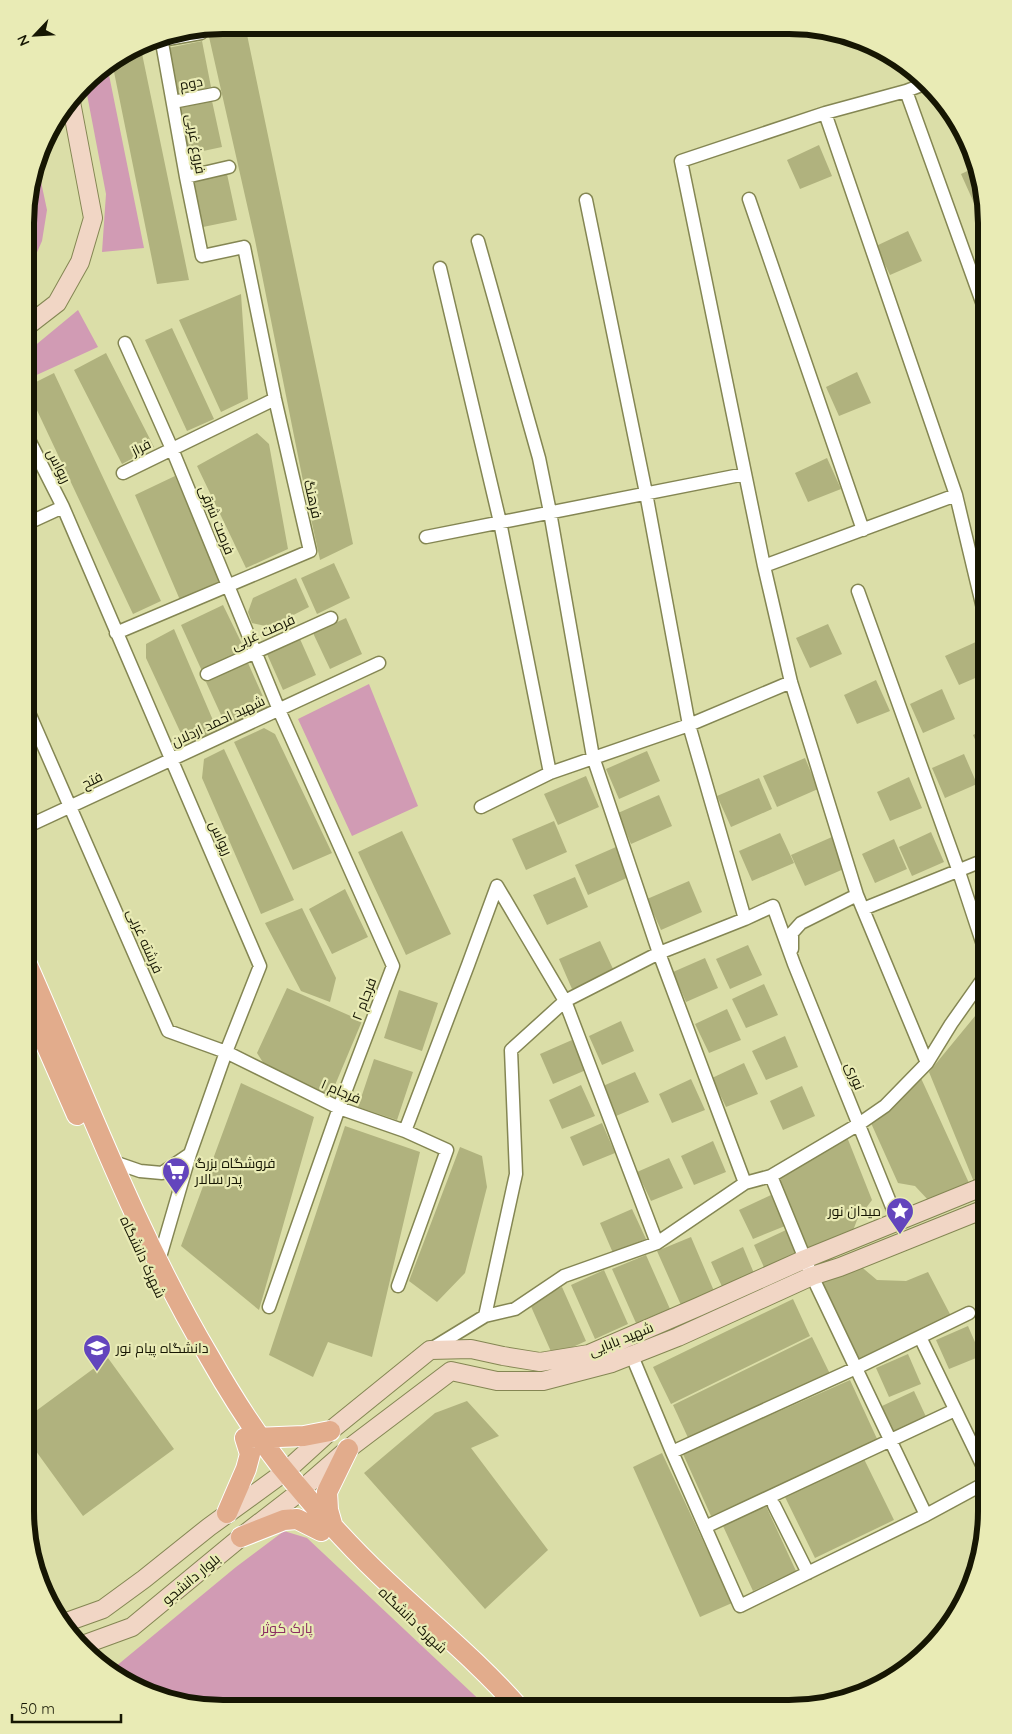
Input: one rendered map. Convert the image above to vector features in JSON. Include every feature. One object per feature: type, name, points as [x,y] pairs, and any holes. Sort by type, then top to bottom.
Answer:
[{"type":"main road","points":[[34,321],[57,303],[80,262],[93,218],[72,109]]},
{"type":"main road","points":[[34,981],[111,1161],[158,1264],[183,1314],[238,1406],[253,1438],[327,1528],[428,1618],[499,1685],[512,1700]]},
{"type":"main road","name":"شهرک دانشگاه","points":[[34,1017],[75,1111],[178,1330],[207,1380],[253,1438]]},
{"type":"main road","name":"شهید بابایی","points":[[430,1350],[471,1349],[540,1362],[589,1354],[805,1260],[978,1189]]},
{"type":"main road","name":"شهید بابایی","points":[[297,1493],[348,1449],[451,1371],[497,1380],[543,1380],[612,1363],[632,1356],[812,1276],[840,1267],[978,1212]]},
{"type":"main road","points":[[281,1474],[330,1431],[430,1350]]},
{"type":"main road","points":[[253,1438],[304,1436],[330,1431]]},
{"type":"main road","points":[[227,1513],[246,1469],[253,1438]]},
{"type":"main road","points":[[327,1528],[327,1492],[348,1449]]},
{"type":"main road","name":"بلوار دانشجو","points":[[69,1621],[103,1609],[144,1580],[227,1513],[281,1474]]},
{"type":"main road","name":"بلوار دانشجو","points":[[88,1643],[132,1627],[297,1493]]},
{"type":"main road","points":[[241,1537],[284,1520],[298,1519],[327,1528]]},
{"type":"main road","name":"شهرک دانشگاه","points":[[327,1528],[498,1700]]},
{"type":"main road","points":[[103,1609],[112,1635]]},
{"type":"street","name":"فروغ غربی","points":[[163,44],[202,256],[244,247]]},
{"type":"street","points":[[919,86],[906,91],[825,112],[680,161],[764,566],[791,682],[857,895],[927,1063]]},
{"type":"street","points":[[906,91],[978,291]]},
{"type":"street","name":"دوم","points":[[173,102],[214,94]]},
{"type":"street","points":[[825,112],[956,495],[978,587]]},
{"type":"street","points":[[186,177],[229,167]]},
{"type":"street","points":[[749,199],[863,530]]},
{"type":"street","points":[[485,1316],[516,1174],[511,1050],[565,1001],[659,953],[745,919],[689,725],[646,493],[586,200]]},
{"type":"street","points":[[478,241],[538,458],[550,512],[593,757],[659,953],[745,1183]]},
{"type":"street","name":"فرهنگ","points":[[116,633],[310,551],[275,399],[244,247]]},
{"type":"street","points":[[440,268],[500,522],[550,773]]},
{"type":"street","name":"فرصت شرقی","points":[[125,343],[172,449],[279,710]]},
{"type":"street","name":"فراز","points":[[123,473],[275,399]]},
{"type":"street","name":"ریواس","points":[[34,450],[63,508],[260,966],[226,1052],[190,1154],[158,1264]]},
{"type":"street","points":[[426,537],[745,474]]},
{"type":"street","points":[[764,566],[956,495]]},
{"type":"street","points":[[34,521],[63,508]]},
{"type":"street","points":[[858,591],[978,929]]},
{"type":"street","name":"فرصت غربی","points":[[207,674],[330,618]]},
{"type":"street","points":[[279,710],[380,663]]},
{"type":"street","points":[[480,807],[550,773],[689,725],[791,682]]},
{"type":"street","name":"شهید احمد اردلان","points":[[170,760],[279,710]]},
{"type":"street","name":"فرجام ۲","points":[[269,1307],[339,1108],[393,966],[279,710]]},
{"type":"street","name":"فرشته غربی","points":[[34,724],[168,1031],[226,1052]]},
{"type":"street","name":"فتح","points":[[34,823],[170,760]]},
{"type":"street","points":[[863,909],[978,862]]},
{"type":"street","points":[[405,1131],[497,886],[565,1001],[657,1243]]},
{"type":"street","points":[[791,956],[792,933],[802,923],[857,895]]},
{"type":"street","name":"نوری","points":[[745,919],[773,906],[791,956],[898,1222]]},
{"type":"street","points":[[430,1350],[485,1316],[515,1309],[564,1276],[657,1243],[745,1183],[771,1176],[859,1124],[885,1106],[927,1063],[978,986]]},
{"type":"street","name":"فرجام ۱","points":[[226,1052],[339,1108],[405,1131],[447,1150],[398,1286]]},
{"type":"street","points":[[111,1161],[140,1172],[162,1173],[190,1154]]},
{"type":"street","points":[[771,1176],[812,1276],[926,1515]]},
{"type":"street","points":[[672,1452],[856,1368],[969,1313]]},
{"type":"street","points":[[920,1337],[978,1457]]},
{"type":"street","points":[[632,1356],[740,1606],[926,1515],[978,1487]]},
{"type":"street","points":[[705,1527],[955,1410]]},
{"type":"street","points":[[774,1504],[808,1573]]},
{"type":"green space","points":[[109,73],[144,248],[102,252],[106,194],[86,92]]},
{"type":"green space","points":[[40,175],[47,210],[42,241],[34,259],[34,210]]},
{"type":"green space","points":[[78,310],[98,347],[34,376],[34,346]]},
{"type":"green space","points":[[369,684],[418,806],[352,836],[298,719]]},
{"type":"green space","name":"پارک کوثر","points":[[284,1531],[307,1538],[479,1700],[198,1699],[150,1686],[116,1666],[236,1567]]},
{"type":"building","points":[[208,34],[247,34],[353,544],[320,560],[305,491],[255,240]]},
{"type":"building","points":[[202,41],[211,87],[178,94],[168,48]]},
{"type":"building","points":[[142,52],[189,280],[157,284],[113,69]]},
{"type":"building","points":[[212,101],[222,147],[189,154],[179,108]]},
{"type":"building","points":[[819,145],[832,176],[800,189],[787,160]]},
{"type":"building","points":[[971,170],[977,202],[974,203],[961,174]]},
{"type":"building","points":[[227,174],[237,220],[203,227],[193,181]]},
{"type":"building","points":[[908,231],[922,261],[890,275],[876,246]]},
{"type":"building","points":[[241,294],[248,399],[221,412],[179,320]]},
{"type":"building","points":[[172,328],[214,419],[187,431],[145,340]]},
{"type":"building","points":[[106,353],[154,447],[122,464],[74,370]]},
{"type":"building","points":[[857,372],[871,403],[839,416],[826,387]]},
{"type":"building","points":[[54,373],[161,601],[133,614],[34,404],[34,383]]},
{"type":"building","points":[[257,433],[269,444],[288,549],[246,568],[197,466]]},
{"type":"building","points":[[827,458],[841,489],[808,502],[795,473]]},
{"type":"building","points":[[175,476],[220,581],[180,600],[135,495]]},
{"type":"building","points":[[334,563],[350,598],[317,614],[301,578]]},
{"type":"building","points":[[296,578],[309,607],[270,627],[252,623],[248,612],[253,598]]},
{"type":"building","points":[[223,605],[245,650],[202,671],[181,625]]},
{"type":"building","points":[[346,618],[362,654],[330,669],[313,633]]},
{"type":"building","points":[[828,624],[842,654],[810,668],[796,638]]},
{"type":"building","points":[[174,629],[218,732],[195,744],[184,740],[146,658],[146,644]]},
{"type":"building","points":[[300,639],[316,675],[283,690],[267,654]]},
{"type":"building","points":[[978,641],[978,677],[959,685],[945,656]]},
{"type":"building","points":[[248,663],[269,710],[227,728],[206,682]]},
{"type":"building","points":[[876,680],[890,711],[857,724],[844,695]]},
{"type":"building","points":[[942,689],[955,719],[923,733],[910,704]]},
{"type":"building","points":[[264,728],[275,734],[332,853],[293,870],[234,742]]},
{"type":"building","points":[[978,732],[978,746],[973,735]]},
{"type":"building","points":[[224,749],[294,900],[261,914],[202,778],[204,759]]},
{"type":"building","points":[[647,751],[660,781],[619,799],[606,769]]},
{"type":"building","points":[[964,754],[977,784],[945,798],[932,768]]},
{"type":"building","points":[[805,758],[818,789],[777,807],[763,776]]},
{"type":"building","points":[[586,776],[599,807],[558,825],[544,794]]},
{"type":"building","points":[[909,777],[922,808],[890,821],[877,792]]},
{"type":"building","points":[[759,778],[772,809],[731,827],[717,796]]},
{"type":"building","points":[[659,795],[672,826],[631,844],[618,813]]},
{"type":"building","points":[[554,821],[567,852],[526,870],[512,839]]},
{"type":"building","points":[[402,831],[451,934],[406,955],[358,852]]},
{"type":"building","points":[[931,832],[944,862],[912,876],[899,847]]},
{"type":"building","points":[[780,833],[794,863],[752,881],[739,851]]},
{"type":"building","points":[[832,837],[846,868],[805,886],[791,855]]},
{"type":"building","points":[[894,839],[907,869],[875,883],[862,854]]},
{"type":"building","points":[[616,847],[629,877],[588,895],[575,865]]},
{"type":"building","points":[[575,877],[588,907],[547,925],[533,895]]},
{"type":"building","points":[[689,881],[702,912],[661,930],[647,899]]},
{"type":"building","points":[[345,889],[368,937],[332,954],[309,909]]},
{"type":"building","points":[[302,908],[336,978],[330,1002],[301,991],[265,923]]},
{"type":"building","points":[[600,941],[614,971],[572,989],[559,959]]},
{"type":"building","points":[[748,945],[762,975],[730,989],[716,959]]},
{"type":"building","points":[[705,958],[718,988],[686,1002],[673,972]]},
{"type":"building","points":[[764,984],[778,1015],[746,1028],[732,999]]},
{"type":"building","points":[[287,988],[362,1021],[330,1097],[264,1064],[257,1053]]},
{"type":"building","points":[[399,990],[438,1003],[422,1051],[384,1038]]},
{"type":"building","points":[[727,1009],[741,1040],[709,1053],[695,1024]]},
{"type":"building","points":[[978,1012],[978,1180],[974,1182],[929,1072]]},
{"type":"building","points":[[621,1021],[634,1051],[602,1065],[589,1036]]},
{"type":"building","points":[[785,1036],[798,1067],[766,1080],[752,1051]]},
{"type":"building","points":[[572,1040],[586,1070],[553,1084],[540,1054]]},
{"type":"building","points":[[374,1059],[413,1072],[397,1120],[358,1107]]},
{"type":"building","points":[[744,1063],[758,1094],[726,1107],[712,1078]]},
{"type":"building","points":[[635,1072],[649,1102],[616,1116],[603,1086]]},
{"type":"building","points":[[920,1076],[969,1183],[930,1202],[915,1186],[898,1183],[871,1123]]},
{"type":"building","points":[[691,1079],[705,1110],[672,1123],[659,1094]]},
{"type":"building","points":[[241,1083],[314,1117],[259,1310],[181,1246]]},
{"type":"building","points":[[581,1085],[595,1116],[562,1129],[549,1100]]},
{"type":"building","points":[[802,1086],[815,1116],[783,1130],[770,1101]]},
{"type":"building","points":[[602,1123],[615,1153],[583,1166],[570,1137]]},
{"type":"building","points":[[345,1126],[420,1152],[372,1357],[328,1342],[313,1377],[269,1355]]},
{"type":"building","points":[[847,1137],[872,1200],[857,1220],[851,1236],[807,1252],[777,1179]]},
{"type":"building","points":[[713,1141],[726,1172],[694,1185],[681,1156]]},
{"type":"building","points":[[460,1147],[482,1156],[487,1187],[465,1273],[437,1302],[409,1281]]},
{"type":"building","points":[[669,1158],[683,1188],[651,1201],[637,1172]]},
{"type":"building","points":[[771,1195],[785,1226],[753,1239],[739,1210]]},
{"type":"building","points":[[632,1209],[646,1239],[613,1253],[600,1223]]},
{"type":"building","points":[[786,1230],[799,1260],[767,1274],[754,1245]]},
{"type":"building","points":[[691,1237],[714,1291],[681,1305],[657,1251]]},
{"type":"building","points":[[743,1247],[756,1278],[724,1291],[711,1262]]},
{"type":"building","points":[[646,1255],[670,1309],[636,1323],[612,1269]]},
{"type":"building","points":[[858,1264],[877,1280],[906,1281],[928,1272],[951,1316],[858,1360],[821,1281]]},
{"type":"building","points":[[604,1270],[628,1324],[595,1339],[571,1285]]},
{"type":"building","points":[[562,1287],[586,1341],[553,1356],[529,1302]]},
{"type":"building","points":[[793,1299],[810,1336],[671,1404],[653,1367]]},
{"type":"building","points":[[968,1326],[978,1349],[978,1357],[949,1369],[936,1340]]},
{"type":"building","points":[[812,1337],[830,1374],[690,1442],[673,1405]]},
{"type":"building","points":[[908,1354],[921,1384],[889,1397],[876,1368]]},
{"type":"building","points":[[108,1358],[174,1449],[83,1516],[34,1448],[34,1412]]},
{"type":"building","points":[[850,1380],[878,1441],[711,1516],[683,1454]]},
{"type":"building","points":[[914,1391],[928,1421],[895,1435],[882,1406]]},
{"type":"building","points":[[467,1401],[499,1436],[471,1448],[548,1550],[485,1609],[364,1473],[435,1413]]},
{"type":"building","points":[[662,1453],[732,1603],[700,1617],[633,1467]]},
{"type":"building","points":[[864,1459],[894,1520],[815,1558],[785,1497]]},
{"type":"building","points":[[766,1506],[796,1571],[753,1591],[723,1526]]},
{"type":"place","name":"فروشگاه بزرگ پدر سالار","points":[[176,1195]]},
{"type":"place","name":"میدان نور","points":[[900,1235]]},
{"type":"place","name":"دانشگاه پیام نور","points":[[97,1372]]}]
